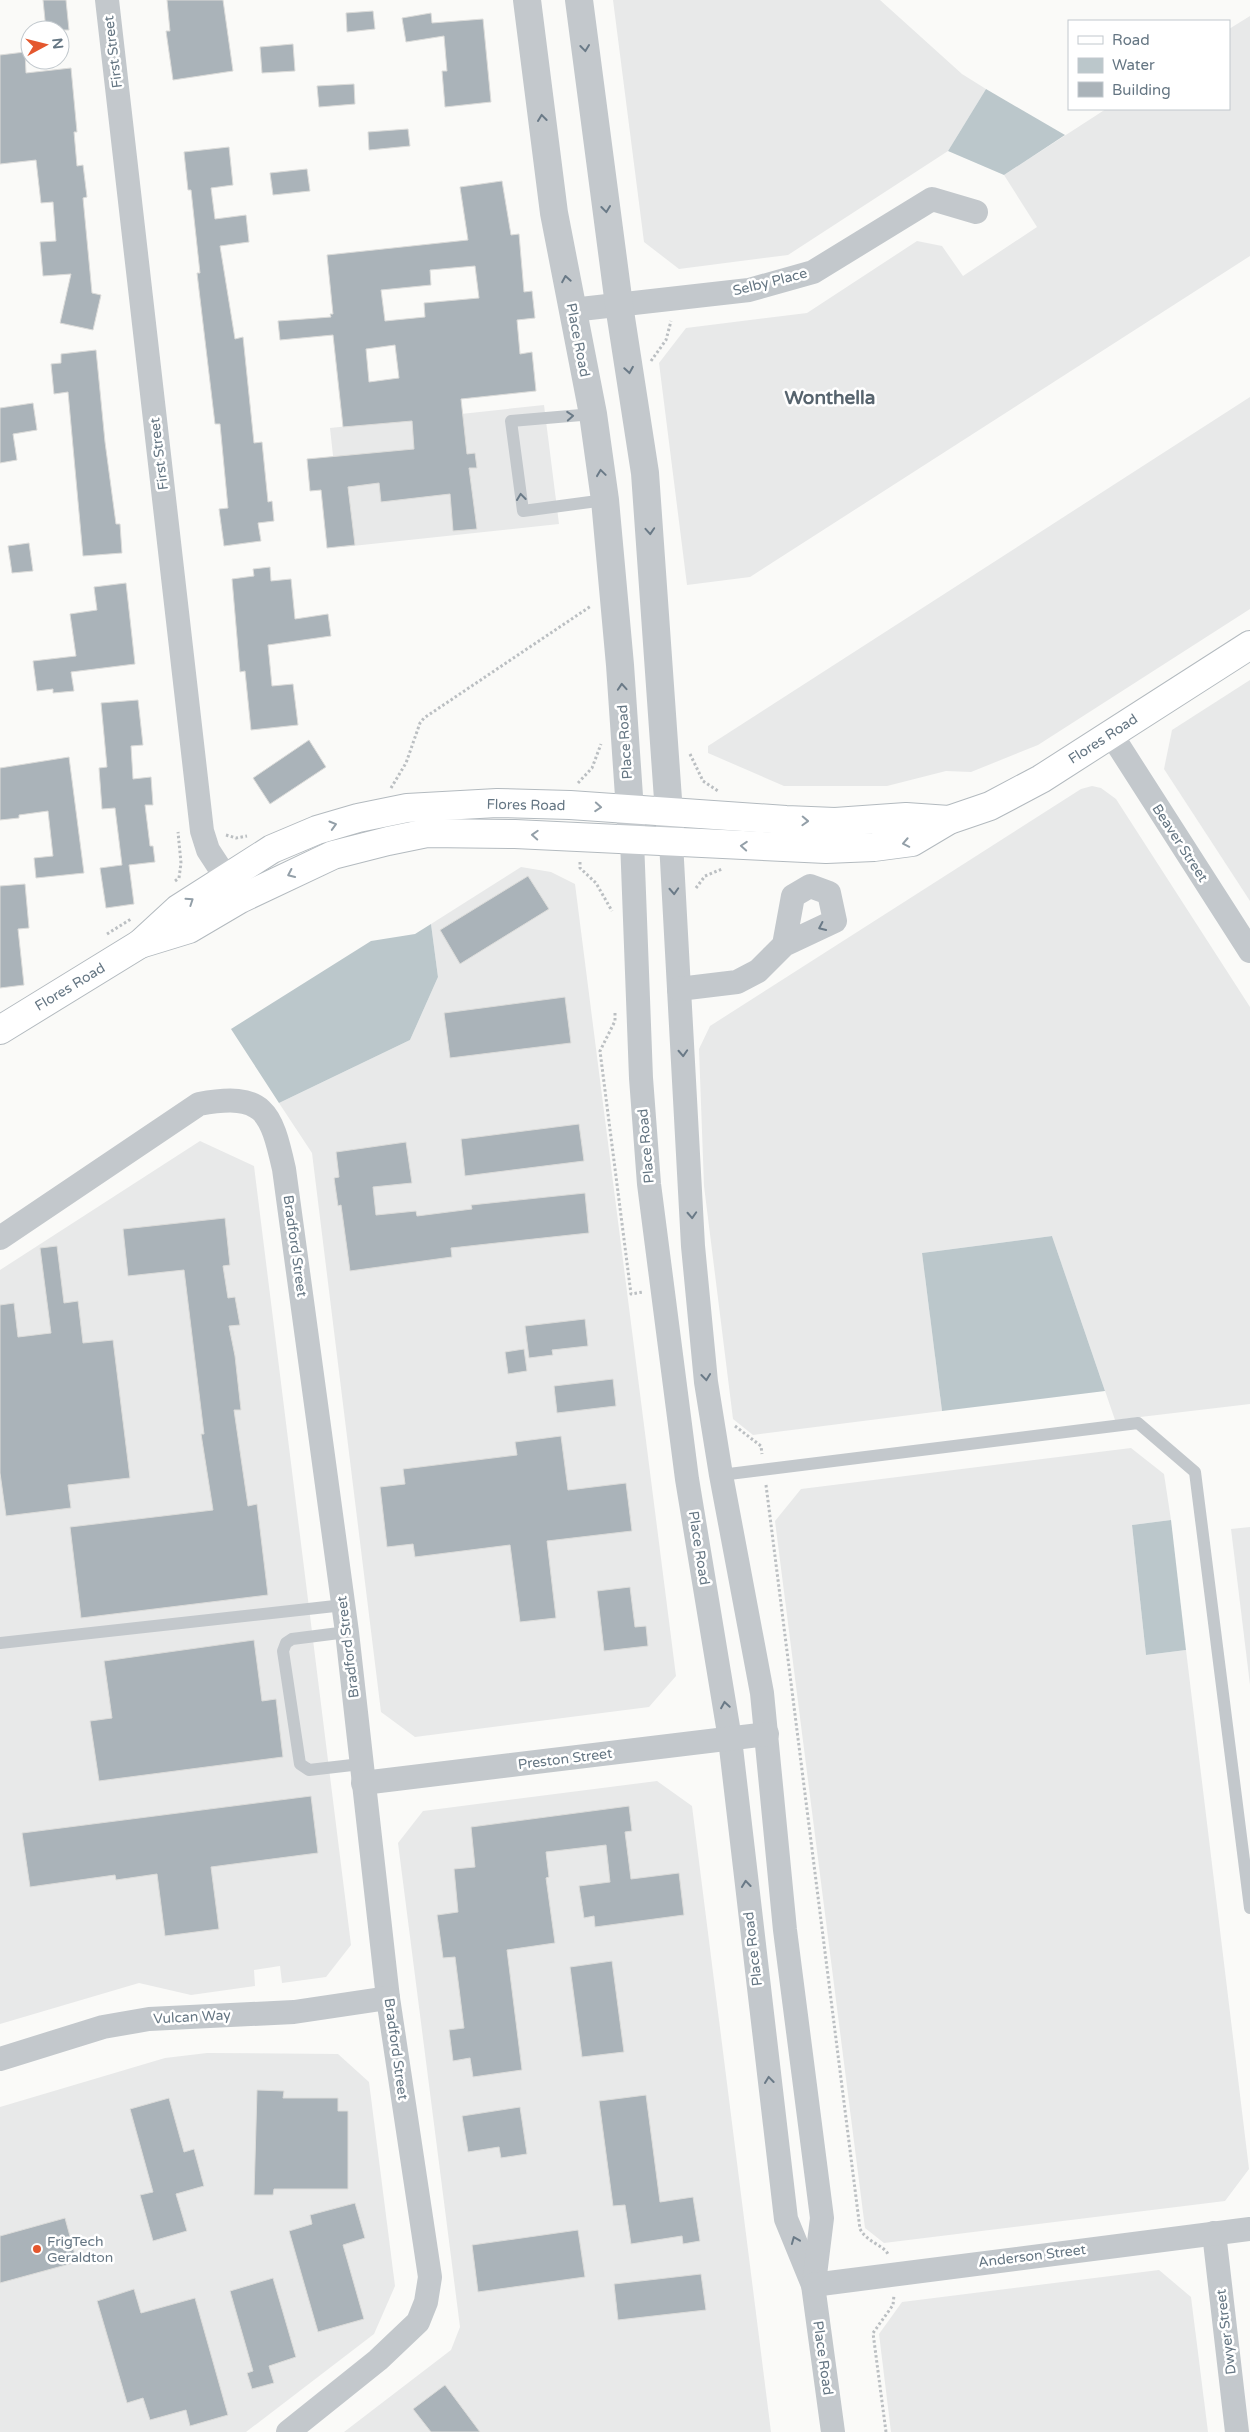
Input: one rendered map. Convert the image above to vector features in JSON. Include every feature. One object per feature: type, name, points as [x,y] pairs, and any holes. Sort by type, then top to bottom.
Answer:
[{"type":"main road","name":"Flores Road","points":[[0,1030],[140,944],[178,909],[233,888],[333,855],[388,841],[427,833],[515,834],[826,849],[874,847],[912,842],[949,820],[990,806],[1040,779],[1250,645]]},
{"type":"main road","name":"Flores Road","points":[[233,888],[272,849],[317,830],[358,818],[407,808],[497,803],[835,822],[906,817],[949,820]]},
{"type":"street","name":"First Street","points":[[107,0],[202,831],[208,850],[233,888]]},
{"type":"street","name":"Place Road","points":[[527,0],[554,213],[593,414],[605,500],[620,665],[632,840],[641,1078],[649,1184],[687,1479],[730,1739],[786,2219],[814,2285]]},
{"type":"street","name":"Place Road","points":[[579,0],[618,305],[645,473],[671,842],[693,1246],[706,1382],[721,1475],[762,1693],[767,1734],[785,1930],[822,2218],[814,2285],[833,2432]]},
{"type":"street","name":"Selby Place","points":[[572,310],[749,290],[812,272],[932,199],[976,212]]},
{"type":"street","name":"Beaver Street","points":[[1111,734],[1250,951]]},
{"type":"street","points":[[679,989],[737,982],[758,971],[784,945]]},
{"type":"street","name":"Bradford Street","points":[[0,1238],[199,1104],[224,1099],[247,1102],[263,1111],[276,1131],[284,1169],[344,1605],[388,1998],[430,2277],[426,2302],[418,2322],[399,2341],[288,2432]]},
{"type":"street","name":"Preston Street","points":[[362,1773],[767,1734]]},
{"type":"street","name":"Vulcan Way","points":[[0,2059],[103,2027],[150,2019],[294,2012],[388,1998]]},
{"type":"street","name":"Anderson Street","points":[[814,2285],[1250,2229]]},
{"type":"street","name":"Dwyer Street","points":[[1214,2233],[1237,2432]]},
{"type":"lane","points":[[593,414],[511,421],[522,511],[605,500]]},
{"type":"lane","points":[[721,1475],[1138,1423],[1195,1472],[1250,1908]]},
{"type":"lane","points":[[0,1643],[344,1605]]},
{"type":"lane","points":[[347,1632],[292,1639],[286,1644],[284,1650],[300,1764],[309,1770],[362,1773]]},
{"type":"path","points":[[390,788],[406,762],[420,723],[424,718],[596,603]]},
{"type":"path","points":[[688,750],[694,767],[703,781],[721,793]]},
{"type":"path","points":[[577,783],[592,768],[599,752]]},
{"type":"path","points":[[174,882],[179,878],[179,836]]},
{"type":"path","points":[[580,862],[580,868],[589,874],[604,894],[612,909],[612,918]]},
{"type":"path","points":[[695,896],[696,888],[705,876],[724,868]]},
{"type":"path","points":[[106,935],[138,914]]},
{"type":"path","points":[[615,1012],[615,1021],[600,1052],[631,1294],[642,1292]]},
{"type":"path","points":[[728,1421],[761,1446],[860,2229],[864,2236],[888,2254]]},
{"type":"path","points":[[886,2432],[873,2332],[893,2305],[893,2290]]},
{"type":"shaded area","points":[[613,0],[880,0],[962,74],[986,89],[948,151],[788,255],[679,269],[644,242]]},
{"type":"shaded area","points":[[1250,16],[1250,256],[750,577],[687,585],[659,363],[686,328],[807,313],[917,241],[942,246],[963,276],[1037,227],[1004,175],[1104,110],[1230,110],[1230,28]]},
{"type":"shaded area","points":[[1250,397],[1250,609],[1038,745],[971,772],[946,771],[887,786],[784,786],[708,753],[708,746]]},
{"type":"shaded area","points":[[544,405],[559,524],[343,547],[330,428]]},
{"type":"shaded area","points":[[1250,680],[1250,901],[1164,769],[1172,730]]},
{"type":"shaded area","points":[[1092,786],[1101,788],[1116,799],[1250,1007],[1250,1404],[1115,1420],[1052,1236],[922,1253],[942,1411],[753,1435],[733,1419],[704,1186],[699,1049],[710,1026],[1081,789]]},
{"type":"shaded area","points":[[521,867],[551,872],[575,884],[676,1676],[649,1707],[415,1737],[381,1712],[312,1153],[279,1103],[410,1040],[438,977],[431,924]]},
{"type":"shaded area","points":[[200,1141],[254,1166],[351,1945],[326,1977],[282,1983],[280,1966],[254,1970],[255,1986],[191,1995],[139,1983],[0,2024],[0,1270]]},
{"type":"shaded area","points":[[1131,1448],[1164,1474],[1171,1520],[1132,1525],[1146,1655],[1186,1650],[1249,2169],[1225,2201],[884,2243],[865,2228],[775,1521],[801,1489]]},
{"type":"shaded area","points":[[1250,1527],[1250,1685],[1231,1529]]},
{"type":"shaded area","points":[[657,1781],[692,1806],[771,2432],[344,2432],[451,2350],[460,2327],[398,1843],[423,1811]]},
{"type":"shaded area","points":[[207,2053],[338,2054],[369,2082],[395,2286],[374,2334],[246,2432],[0,2432],[0,2107],[165,2058]]},
{"type":"shaded area","points":[[1159,2270],[1191,2297],[1208,2432],[891,2432],[879,2334],[902,2302]]},
{"type":"water","points":[[986,89],[1065,135],[1004,175],[948,151]]},
{"type":"water","points":[[431,924],[438,977],[410,1040],[279,1103],[231,1029],[371,941],[415,934]]},
{"type":"water","points":[[1052,1236],[1105,1391],[942,1411],[922,1253]]},
{"type":"water","points":[[1171,1520],[1186,1650],[1146,1655],[1132,1525]]},
{"type":"building","points":[[43,0],[66,0],[68,20],[45,20]]},
{"type":"building","points":[[167,0],[223,0],[233,71],[173,80],[166,31],[170,31]]},
{"type":"building","points":[[373,11],[375,29],[347,32],[346,13]]},
{"type":"building","points":[[431,13],[432,23],[483,19],[491,102],[445,107],[442,71],[447,71],[444,36],[406,42],[402,18]]},
{"type":"building","points":[[293,44],[295,71],[262,73],[260,47]]},
{"type":"building","points":[[20,53],[20,70],[26,70],[26,73],[70,70],[71,68],[77,132],[74,132],[77,166],[83,165],[87,197],[83,198],[92,293],[101,295],[93,330],[60,323],[71,274],[43,276],[40,242],[56,241],[53,202],[41,203],[36,160],[0,164],[0,55]]},
{"type":"building","points":[[354,84],[355,104],[319,107],[317,86]]},
{"type":"building","points":[[408,129],[410,146],[369,150],[368,132]]},
{"type":"building","points":[[229,147],[233,185],[211,188],[215,219],[246,215],[249,242],[220,246],[235,339],[243,337],[254,443],[262,442],[268,502],[272,501],[274,521],[258,523],[261,541],[224,546],[219,509],[228,508],[220,424],[215,424],[197,273],[200,273],[191,190],[188,190],[184,152]]},
{"type":"building","points":[[307,169],[310,191],[273,195],[270,173]]},
{"type":"building","points":[[502,181],[511,235],[519,234],[524,292],[532,291],[535,318],[517,320],[520,354],[532,352],[536,391],[461,399],[467,454],[475,453],[477,468],[469,468],[477,529],[453,531],[450,494],[381,502],[379,483],[348,487],[355,545],[327,548],[321,490],[310,491],[307,459],[414,449],[412,421],[343,427],[333,335],[280,340],[278,321],[331,317],[330,314],[333,314],[327,255],[468,240],[460,187]],"holes":[[[475,266],[479,298],[424,303],[425,317],[385,321],[381,290],[431,285],[430,270]],[[395,345],[399,378],[369,382],[366,349]]]},
{"type":"building","points":[[96,350],[105,442],[116,524],[120,524],[122,553],[83,556],[68,392],[54,394],[51,364],[61,363],[61,354]]},
{"type":"building","points":[[33,403],[37,430],[13,434],[17,460],[0,463],[0,408]]},
{"type":"building","points":[[29,543],[33,571],[12,573],[8,546]]},
{"type":"building","points":[[270,567],[271,581],[291,579],[295,619],[328,614],[331,636],[268,645],[272,686],[293,684],[298,725],[251,730],[245,671],[240,672],[232,579],[254,576],[253,569]]},
{"type":"building","points":[[126,583],[135,664],[71,672],[74,691],[53,693],[53,689],[37,691],[33,661],[76,656],[70,614],[97,610],[94,587]]},
{"type":"building","points":[[138,700],[143,745],[131,746],[133,779],[151,777],[153,805],[145,805],[150,846],[153,846],[155,862],[129,865],[134,904],[106,908],[100,868],[122,865],[115,808],[102,809],[99,768],[107,767],[101,703]]},
{"type":"building","points":[[309,740],[326,767],[270,804],[253,778]]},
{"type":"building","points":[[69,757],[84,873],[36,878],[34,858],[53,856],[48,811],[19,815],[19,818],[0,820],[0,768]]},
{"type":"building","points":[[528,876],[549,909],[460,964],[440,930]]},
{"type":"building","points":[[25,884],[29,928],[18,929],[24,985],[0,988],[0,886]]},
{"type":"building","points":[[565,997],[571,1043],[450,1058],[444,1013]]},
{"type":"building","points":[[579,1124],[584,1161],[465,1176],[461,1139]]},
{"type":"building","points":[[406,1142],[412,1183],[373,1187],[376,1215],[416,1211],[417,1216],[472,1209],[471,1205],[585,1193],[589,1233],[451,1248],[452,1257],[350,1271],[341,1205],[338,1206],[334,1178],[339,1177],[336,1152]]},
{"type":"building","points":[[225,1218],[230,1265],[223,1266],[228,1298],[235,1297],[240,1325],[229,1326],[235,1356],[241,1410],[234,1410],[248,1506],[257,1504],[268,1595],[81,1618],[70,1527],[213,1510],[201,1434],[204,1434],[184,1270],[128,1276],[123,1229]]},
{"type":"building","points":[[57,1246],[64,1303],[78,1301],[83,1343],[113,1340],[130,1478],[68,1485],[71,1508],[6,1516],[0,1473],[0,1305],[14,1303],[18,1337],[51,1333],[40,1248]]},
{"type":"building","points":[[585,1319],[588,1346],[552,1350],[553,1355],[529,1358],[525,1326]]},
{"type":"building","points":[[524,1349],[527,1371],[508,1374],[505,1352]]},
{"type":"building","points":[[613,1379],[616,1406],[557,1413],[554,1386]]},
{"type":"building","points":[[561,1436],[568,1490],[626,1483],[632,1531],[547,1541],[556,1618],[520,1622],[510,1545],[415,1557],[413,1544],[387,1547],[380,1487],[405,1484],[403,1469],[517,1455],[515,1442]]},
{"type":"building","points":[[630,1587],[635,1627],[646,1626],[648,1646],[604,1651],[597,1591]]},
{"type":"building","points":[[254,1640],[262,1701],[276,1699],[283,1757],[99,1781],[90,1721],[112,1718],[104,1661]]},
{"type":"building","points":[[311,1796],[318,1853],[211,1867],[219,1929],[165,1936],[157,1874],[116,1880],[115,1875],[30,1887],[22,1833]]},
{"type":"building","points":[[629,1806],[632,1831],[625,1832],[631,1879],[679,1873],[684,1915],[595,1927],[594,1916],[584,1918],[579,1886],[610,1882],[606,1845],[546,1852],[549,1877],[546,1878],[555,1943],[507,1950],[522,2070],[473,2077],[470,2058],[453,2061],[449,2030],[464,2028],[455,1957],[443,1958],[437,1915],[458,1912],[454,1869],[475,1867],[471,1827]]},
{"type":"building","points":[[612,1961],[624,2052],[582,2057],[570,1967]]},
{"type":"building","points":[[257,2090],[284,2091],[283,2098],[338,2098],[338,2111],[348,2111],[348,2189],[274,2189],[273,2195],[254,2195]]},
{"type":"building","points":[[646,2095],[660,2202],[693,2197],[700,2241],[683,2244],[682,2236],[631,2244],[625,2205],[613,2206],[599,2101]]},
{"type":"building","points":[[169,2098],[184,2152],[194,2149],[204,2186],[176,2194],[187,2231],[153,2241],[140,2195],[153,2192],[130,2109]]},
{"type":"building","points":[[520,2107],[527,2154],[501,2158],[499,2147],[468,2152],[462,2116]]},
{"type":"building","points":[[355,2203],[365,2238],[343,2245],[364,2319],[318,2332],[289,2231],[312,2224],[310,2215]]},
{"type":"building","name":"FrigTech Geraldton","points":[[65,2218],[77,2262],[0,2283],[0,2236]]},
{"type":"building","points":[[578,2230],[585,2277],[478,2292],[472,2245]]},
{"type":"building","points":[[701,2274],[706,2310],[618,2320],[614,2284]]},
{"type":"building","points":[[273,2278],[296,2357],[269,2366],[274,2383],[252,2389],[247,2373],[253,2371],[230,2291]]},
{"type":"building","points":[[134,2289],[141,2313],[195,2298],[228,2415],[190,2426],[186,2410],[150,2420],[143,2398],[127,2403],[97,2301]]},
{"type":"building","points":[[445,2385],[480,2432],[431,2432],[413,2409]]},
{"type":"place","name":"FrigTech Geraldton","points":[[37,2249]]},
{"type":"district","name":"Wonthella","points":[[830,398]]}]
